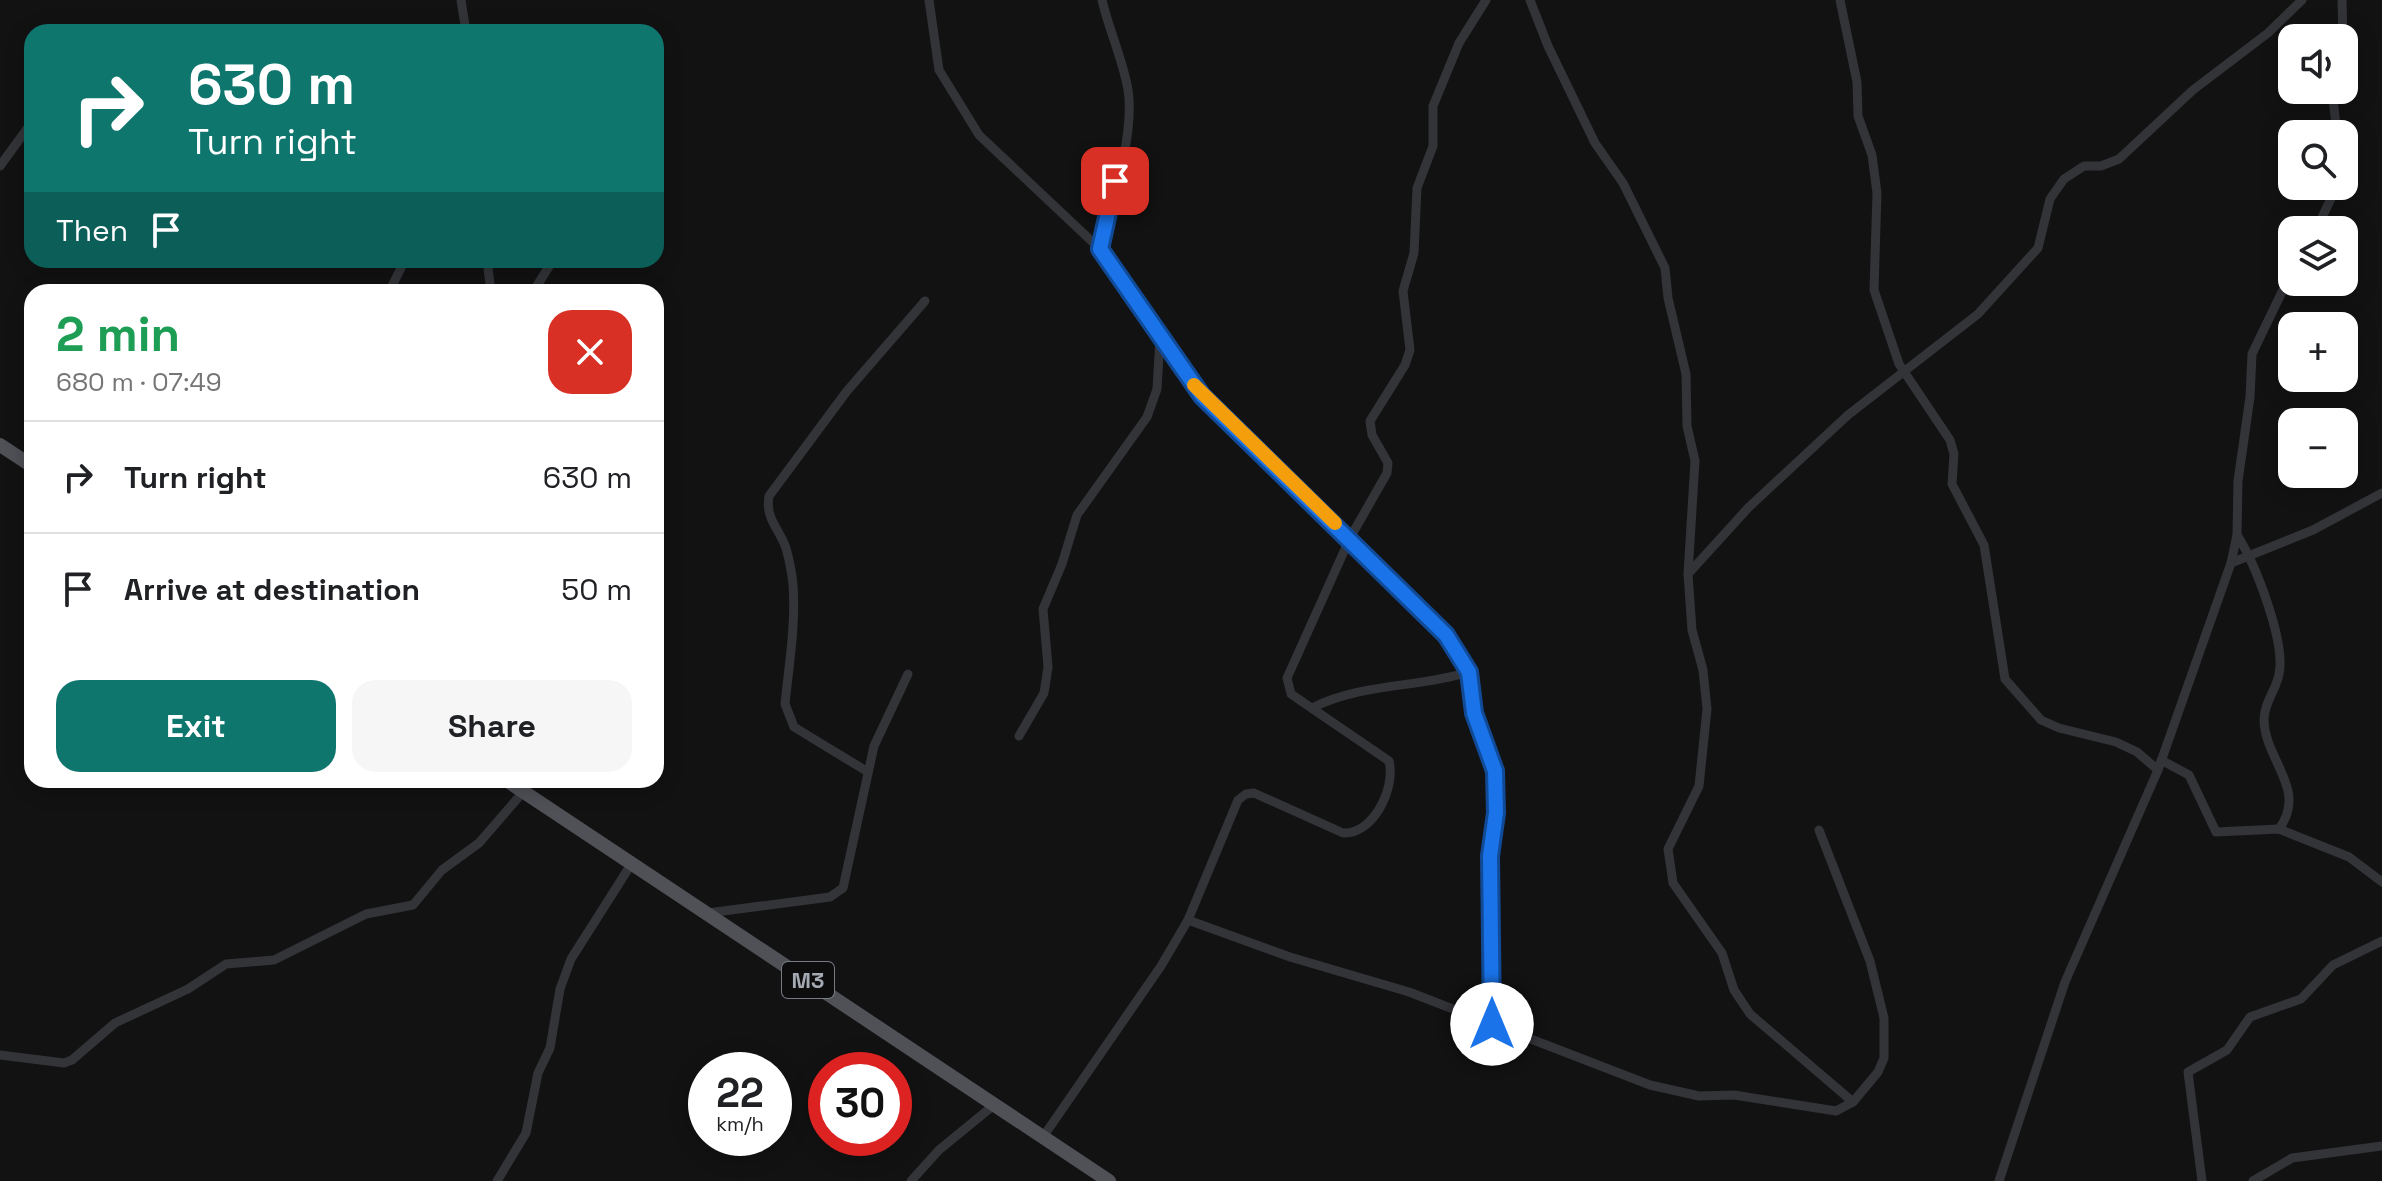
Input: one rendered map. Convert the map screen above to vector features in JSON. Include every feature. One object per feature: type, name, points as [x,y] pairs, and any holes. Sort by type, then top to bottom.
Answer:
[{"type":"main road","points":[[0,445],[24,461]]},
{"type":"main road","name":"M3","points":[[517,788],[1109,1181]]},
{"type":"street","points":[[461,0],[465,24]]},
{"type":"street","points":[[929,0],[939,70],[979,135],[1100,249],[1202,396],[1446,635],[1469,672],[1471,699],[1490,751],[1497,791],[1490,856],[1492,1024]]},
{"type":"street","points":[[1100,249],[1129,133],[1130,113],[1127,87],[1102,0]]},
{"type":"street","points":[[1043,1137],[1161,966],[1188,920],[1238,800],[1254,793],[1343,833],[1353,834],[1363,829],[1383,803],[1392,772],[1389,761],[1291,694],[1287,678],[1350,538],[1387,473],[1388,463],[1372,435],[1370,421],[1408,358],[1403,291],[1414,253],[1417,188],[1433,146],[1433,106],[1459,43],[1486,0]]},
{"type":"street","points":[[1530,0],[1548,46],[1595,143],[1623,183],[1667,276],[1668,298],[1686,374],[1687,426],[1695,461],[1688,574],[1692,630],[1703,670],[1707,709],[1699,786],[1668,849],[1673,883],[1722,953],[1734,990],[1750,1014],[1853,1102]]},
{"type":"street","points":[[1840,0],[1856,70],[1858,116],[1872,155],[1877,193],[1874,290],[1903,372],[1950,440],[1954,454],[1952,484],[1984,545],[2005,679],[2041,720],[2059,728],[2116,742],[2160,765],[2189,775],[2216,832],[2279,829],[2349,857],[2382,882]]},
{"type":"street","points":[[1688,574],[1783,474],[1903,372],[1978,314],[2000,285],[2032,255],[2041,238],[2050,199],[2064,179],[2084,166],[2101,166],[2119,159],[2193,90],[2268,33],[2302,0]]},
{"type":"street","points":[[2342,0],[2343,24]]},
{"type":"street","points":[[0,166],[24,133]]},
{"type":"street","points":[[1999,1181],[2065,982],[2160,765],[2231,563],[2237,535],[2238,481],[2250,397],[2252,354],[2280,296]]},
{"type":"street","points":[[868,772],[794,727],[788,717],[785,704],[794,619],[793,582],[785,546],[768,517],[767,506],[769,496],[847,391],[925,301]]},
{"type":"street","points":[[1019,736],[1044,693],[1048,667],[1043,609],[1062,564],[1077,515],[1147,417],[1157,389],[1161,337]]},
{"type":"street","points":[[2231,563],[2313,530],[2382,493]]},
{"type":"street","points":[[2237,535],[2252,557],[2271,613],[2280,670],[2267,699],[2264,720],[2267,739],[2291,802],[2289,815],[2279,829]]},
{"type":"street","points":[[1312,708],[1336,696],[1443,680],[1469,672]]},
{"type":"street","points":[[708,913],[804,902],[839,893],[846,881],[874,746],[908,674]]},
{"type":"street","points":[[0,1055],[64,1063],[72,1060],[115,1023],[188,989],[226,964],[274,960],[366,914],[413,905],[442,870],[486,836],[523,792]]},
{"type":"street","points":[[1188,920],[1290,957],[1409,992],[1650,1085],[1699,1096],[1734,1095],[1836,1111],[1853,1102],[1884,1058],[1884,1018],[1870,961],[1819,830]]},
{"type":"street","points":[[497,1181],[526,1133],[538,1073],[550,1048],[560,989],[571,959],[632,863]]},
{"type":"street","points":[[2202,1181],[2186,1077],[2188,1072],[2227,1050],[2250,1017],[2301,999],[2333,965],[2382,941]]},
{"type":"street","points":[[911,1181],[939,1150],[994,1105]]},
{"type":"street","points":[[2253,1181],[2292,1158],[2382,1146]]},
{"type":"slow traffic","points":[[1194,385],[1217,411],[1335,523]]},
{"type":"route","points":[[1115,181],[1112,208],[1100,249],[1175,359],[1202,396],[1304,492],[1446,635],[1469,672],[1474,713],[1490,751],[1497,791],[1490,856],[1492,1024]]}]
